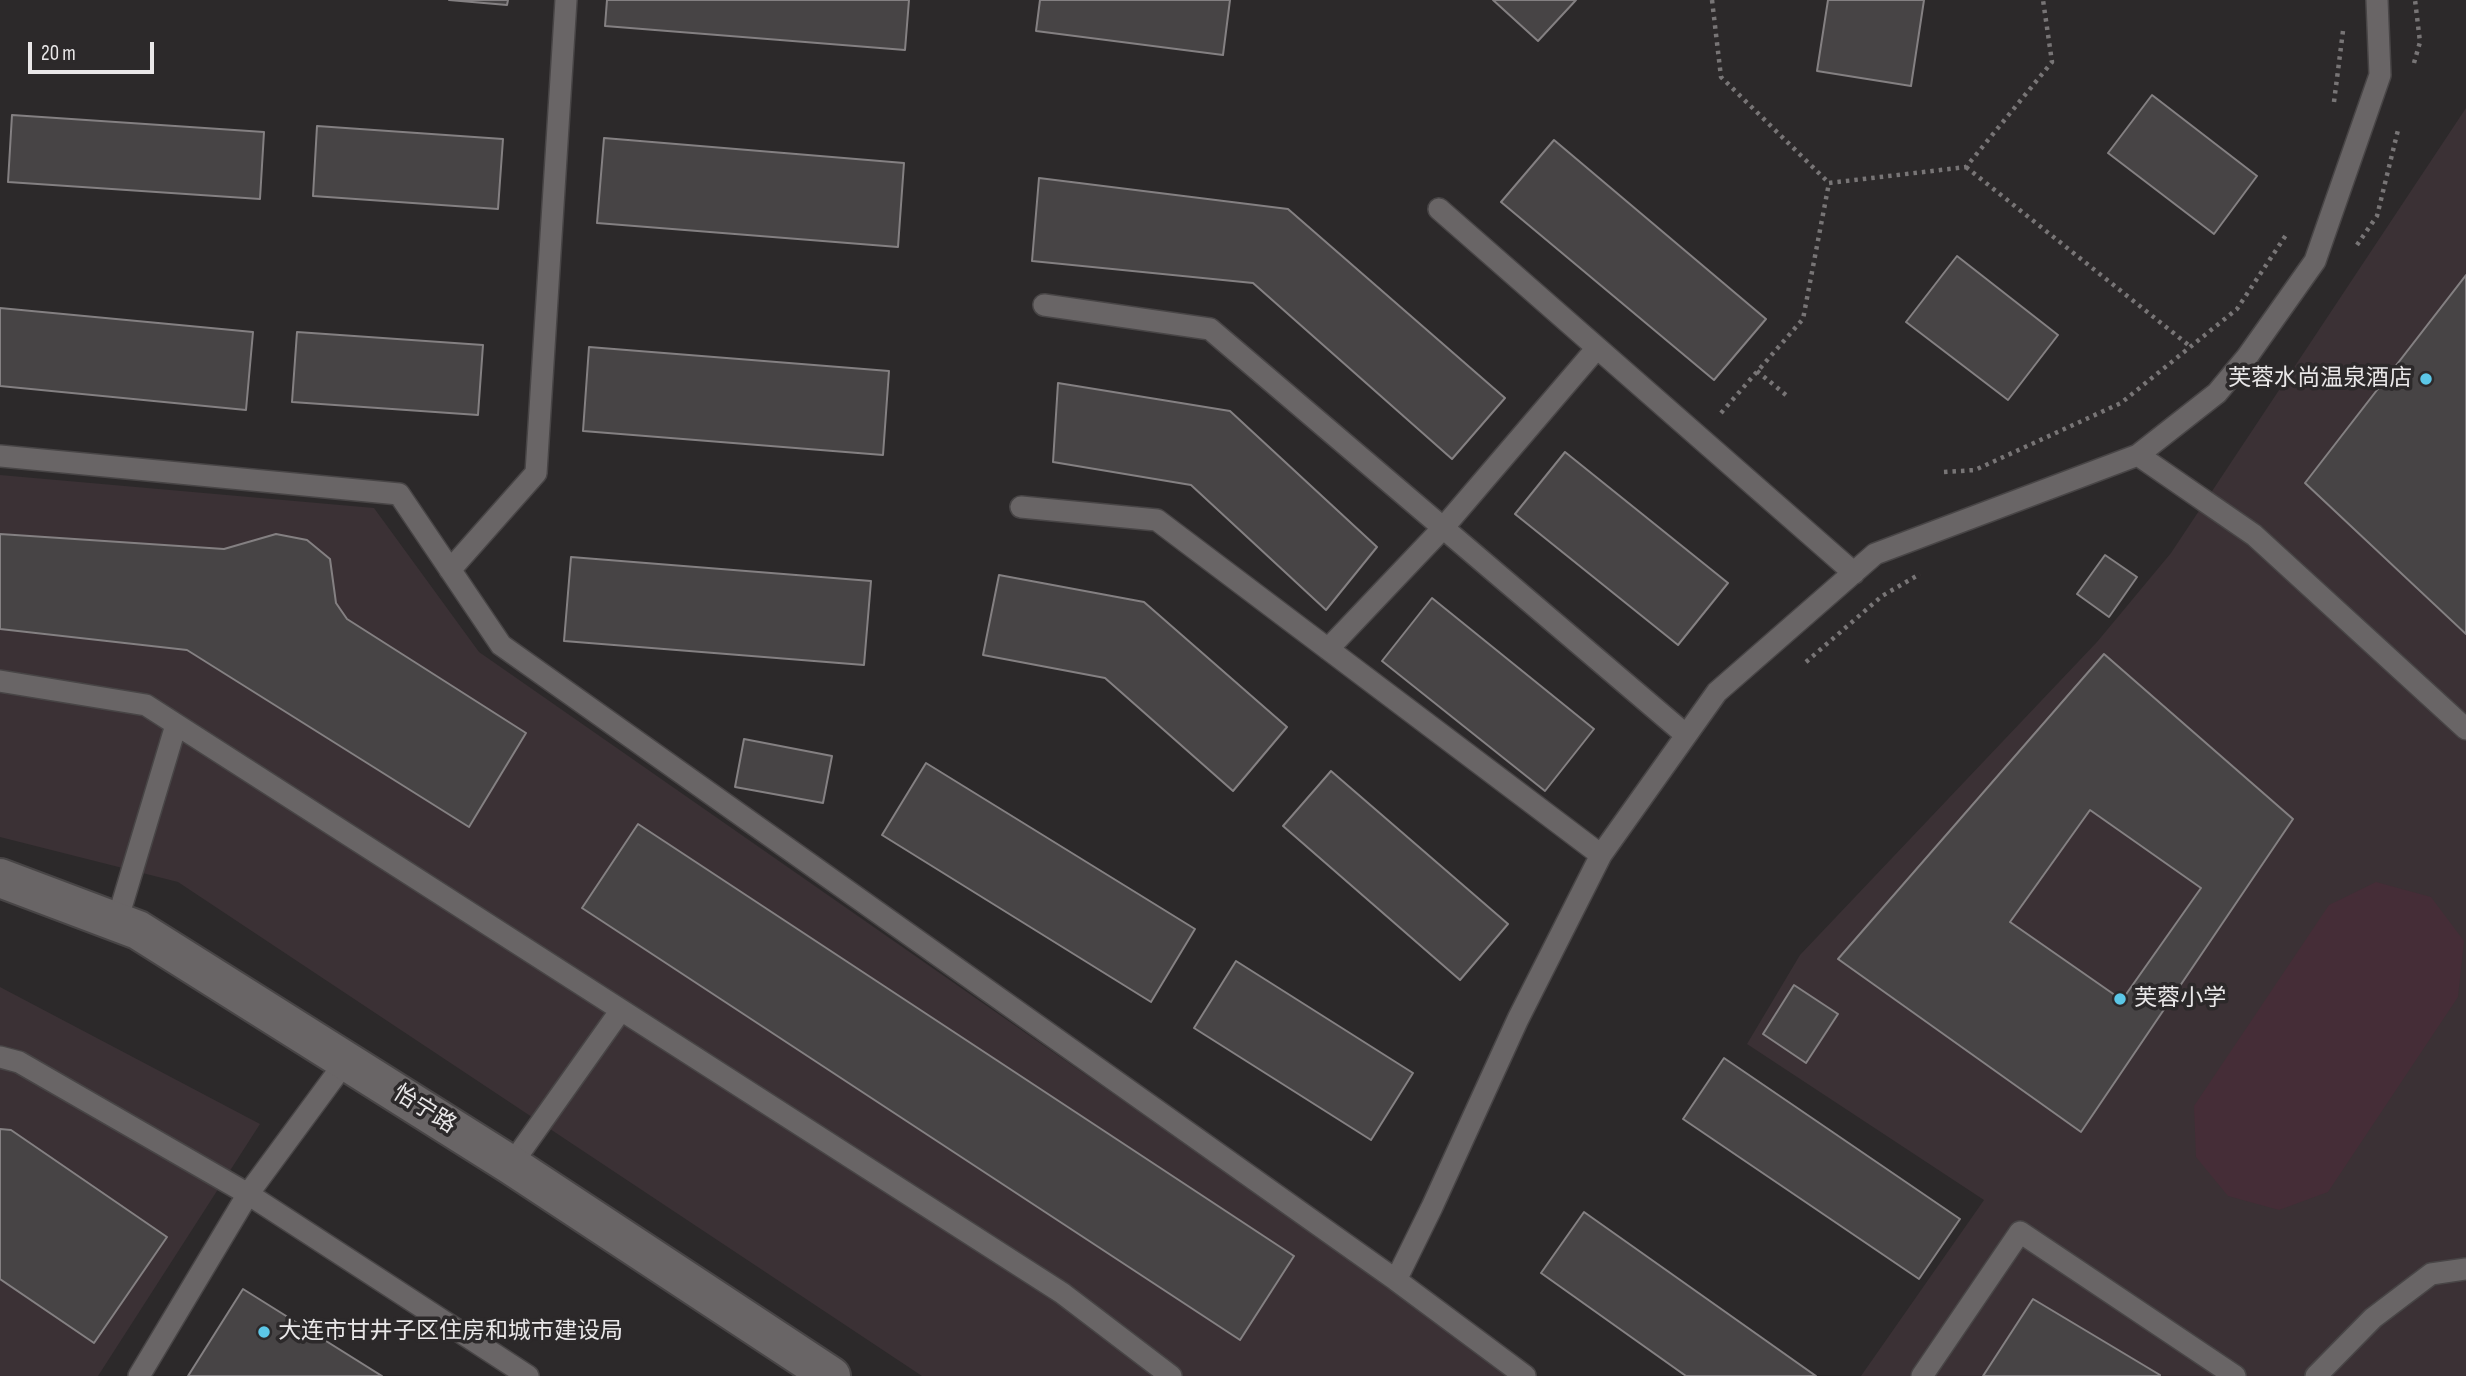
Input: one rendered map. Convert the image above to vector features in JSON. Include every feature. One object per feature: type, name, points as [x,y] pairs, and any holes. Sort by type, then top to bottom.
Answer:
[{"type":"street","name":"怡宁路","points":[[0,878],[138,930],[511,1165],[831,1376]]},
{"type":"lane","points":[[450,570],[536,473],[566,0]]},
{"type":"lane","points":[[1396,1280],[1518,1019],[1601,855],[1717,692],[1875,554],[2138,455],[2217,393],[2247,357],[2315,261],[2380,75],[2377,0]]},
{"type":"lane","points":[[1439,209],[1854,573]]},
{"type":"lane","points":[[1044,305],[1210,329],[1686,736]]},
{"type":"lane","points":[[1328,649],[1443,528],[1597,348]]},
{"type":"lane","points":[[2138,455],[2253,535],[2466,729]]},
{"type":"lane","points":[[0,456],[399,494],[501,645],[1396,1280],[1525,1376]]},
{"type":"lane","points":[[1021,507],[1157,520],[1601,855]]},
{"type":"lane","points":[[0,681],[146,705],[1062,1293],[1144,1368],[1171,1376]]},
{"type":"lane","points":[[117,922],[177,725]]},
{"type":"lane","points":[[511,1165],[621,1010]]},
{"type":"lane","points":[[0,1057],[19,1062],[248,1194],[528,1376]]},
{"type":"lane","points":[[139,1376],[248,1194],[346,1061]]},
{"type":"lane","points":[[1922,1376],[2020,1232],[2235,1376]]},
{"type":"lane","points":[[2316,1376],[2373,1318],[2431,1274],[2466,1269]]},
{"type":"path","points":[[1712,0],[1721,76],[1829,183]]},
{"type":"path","points":[[1829,183],[1966,167],[2052,62],[2043,0]]},
{"type":"path","points":[[2413,69],[2420,42],[2414,0]]},
{"type":"path","points":[[2333,110],[2344,27]]},
{"type":"path","points":[[2355,249],[2377,216],[2400,122]]},
{"type":"path","points":[[1966,167],[2191,346]]},
{"type":"path","points":[[1700,438],[1803,318],[1829,183]]},
{"type":"path","points":[[1944,472],[1975,470],[2121,404],[2237,309],[2295,222]]},
{"type":"path","points":[[1757,371],[1786,395]]},
{"type":"path","points":[[1800,666],[1882,596],[1929,569]]},
{"type":"shaded area","name":"芙蓉小学","points":[[2466,108],[2466,1376],[1861,1376],[1984,1200],[1747,1044],[1800,955],[2097,642],[2171,553]]},
{"type":"shaded area","points":[[0,475],[374,508],[479,652],[1518,1376],[922,1376],[178,882],[0,837]]},
{"type":"shaded area","points":[[2376,882],[2431,897],[2464,941],[2458,997],[2328,1192],[2279,1210],[2228,1196],[2196,1157],[2194,1106],[2329,905]]},
{"type":"shaded area","points":[[0,987],[260,1124],[98,1376],[0,1376]]},
{"type":"building","points":[[449,0],[508,0],[507,5]]},
{"type":"building","points":[[607,0],[909,0],[905,50],[605,26]]},
{"type":"building","points":[[1040,0],[1230,0],[1223,55],[1036,31]]},
{"type":"building","points":[[1493,0],[1576,0],[1538,41]]},
{"type":"building","points":[[1828,0],[1924,0],[1911,86],[1817,71]]},
{"type":"building","points":[[2152,95],[2257,176],[2214,234],[2108,153]]},
{"type":"building","points":[[12,115],[264,132],[260,199],[8,182]]},
{"type":"building","points":[[317,126],[503,139],[498,209],[313,196]]},
{"type":"building","points":[[604,138],[904,163],[898,247],[597,223]]},
{"type":"building","points":[[1554,140],[1766,319],[1714,380],[1501,202]]},
{"type":"building","points":[[1039,178],[1288,209],[1505,398],[1452,459],[1253,283],[1032,261]]},
{"type":"building","points":[[1957,256],[2058,335],[2008,400],[1906,322]]},
{"type":"building","name":"芙蓉水尚温泉酒店","points":[[2466,275],[2466,634],[2305,483]]},
{"type":"building","points":[[0,308],[253,332],[246,410],[0,386]]},
{"type":"building","points":[[297,332],[483,345],[478,415],[292,402]]},
{"type":"building","points":[[589,347],[889,371],[883,455],[583,431]]},
{"type":"building","points":[[1058,383],[1230,411],[1377,547],[1326,610],[1191,485],[1053,462]]},
{"type":"building","points":[[1565,452],[1728,583],[1678,645],[1515,514]]},
{"type":"building","points":[[0,534],[224,549],[276,534],[307,540],[330,559],[336,603],[347,619],[526,733],[469,827],[187,650],[0,629]]},
{"type":"building","points":[[2105,555],[2137,577],[2109,617],[2077,594]]},
{"type":"building","points":[[571,557],[871,581],[864,665],[564,641]]},
{"type":"building","points":[[999,575],[1144,602],[1287,727],[1233,791],[1105,678],[983,655]]},
{"type":"building","points":[[1432,598],[1594,729],[1545,791],[1382,661]]},
{"type":"building","points":[[2104,654],[2293,819],[2081,1132],[1838,959]],"holes":[[[2090,810],[2201,888],[2122,1000],[2010,922]]]},
{"type":"building","points":[[744,739],[832,756],[823,803],[735,787]]},
{"type":"building","points":[[926,763],[1195,929],[1151,1002],[882,835]]},
{"type":"building","points":[[1331,771],[1508,924],[1460,980],[1283,826]]},
{"type":"building","points":[[638,824],[1294,1256],[1240,1340],[582,908]]},
{"type":"building","points":[[1236,961],[1413,1073],[1371,1140],[1194,1028]]},
{"type":"building","points":[[1794,985],[1838,1014],[1806,1063],[1763,1034]]},
{"type":"building","points":[[1724,1058],[1960,1219],[1919,1279],[1683,1119]]},
{"type":"building","points":[[0,1129],[11,1130],[167,1237],[94,1343],[0,1279]]},
{"type":"building","points":[[1584,1212],[1816,1376],[1686,1376],[1541,1273]]},
{"type":"building","name":"大连市甘井子区住房和城市建设局","points":[[243,1289],[382,1376],[188,1376]]},
{"type":"building","points":[[2033,1299],[2160,1375],[2160,1376],[1983,1376]]},
{"type":"place","name":"芙蓉水尚温泉酒店","points":[[2426,379]]},
{"type":"place","name":"芙蓉小学","points":[[2120,999]]},
{"type":"place","name":"大连市甘井子区住房和城市建设局","points":[[264,1332]]}]
